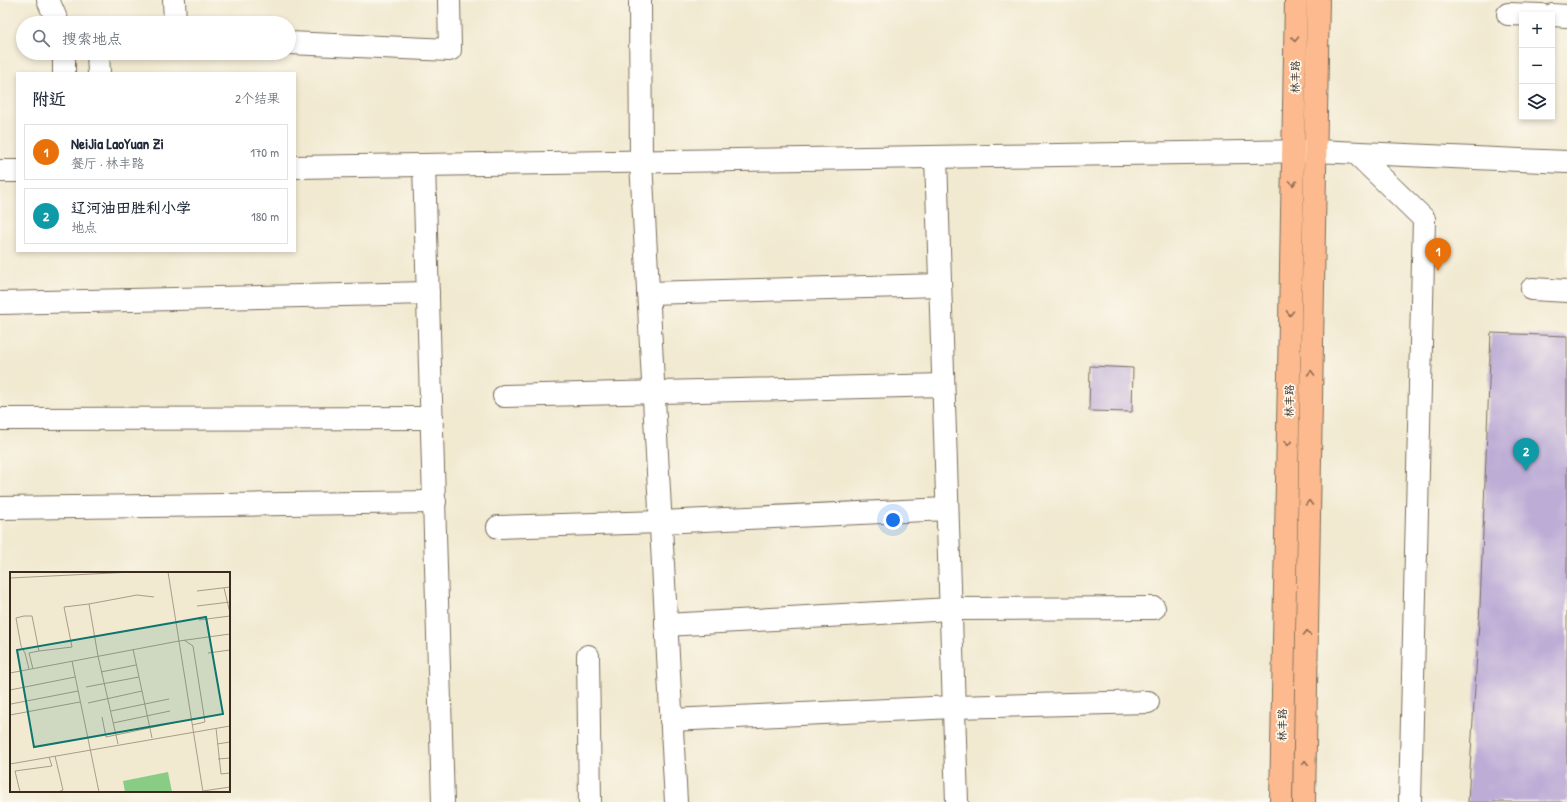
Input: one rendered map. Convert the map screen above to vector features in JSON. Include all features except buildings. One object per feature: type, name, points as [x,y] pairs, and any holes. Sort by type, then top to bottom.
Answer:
[{"type":"main road","name":"林丰路","points":[[1281,802],[1296,0]]},
{"type":"main road","name":"林丰路","points":[[1304,802],[1318,0]]},
{"type":"street","points":[[48,0],[55,16]]},
{"type":"street","points":[[174,0],[174,16]]},
{"type":"street","points":[[296,43],[450,50],[449,0]]},
{"type":"street","points":[[640,0],[641,161],[676,802]]},
{"type":"street","points":[[1508,14],[1519,14]]},
{"type":"street","points":[[1555,16],[1567,16]]},
{"type":"street","points":[[64,60],[64,72]]},
{"type":"street","points":[[98,60],[99,72]]},
{"type":"street","points":[[296,167],[1294,151],[1356,152],[1567,162]]},
{"type":"street","points":[[1356,152],[1424,219],[1410,802]]},
{"type":"street","points":[[936,157],[957,802]]},
{"type":"street","points":[[424,165],[443,802]]},
{"type":"street","points":[[0,171],[16,171]]},
{"type":"street","points":[[648,293],[940,285]]},
{"type":"street","points":[[1532,289],[1567,291]]},
{"type":"street","points":[[0,303],[428,293]]},
{"type":"street","points":[[504,396],[654,394],[943,385]]},
{"type":"street","points":[[0,419],[432,418]]},
{"type":"street","points":[[0,508],[435,502]]},
{"type":"street","points":[[498,527],[661,522],[947,509]]},
{"type":"street","points":[[666,625],[950,609],[1154,608]]},
{"type":"street","points":[[588,656],[590,802]]},
{"type":"street","points":[[671,720],[954,708],[1148,702]]},
{"type":"place","name":"NeiJia LaoYuan Zi","points":[[1438,271]]},
{"type":"place","name":"辽河油田胜利小学","points":[[1526,471]]}]
